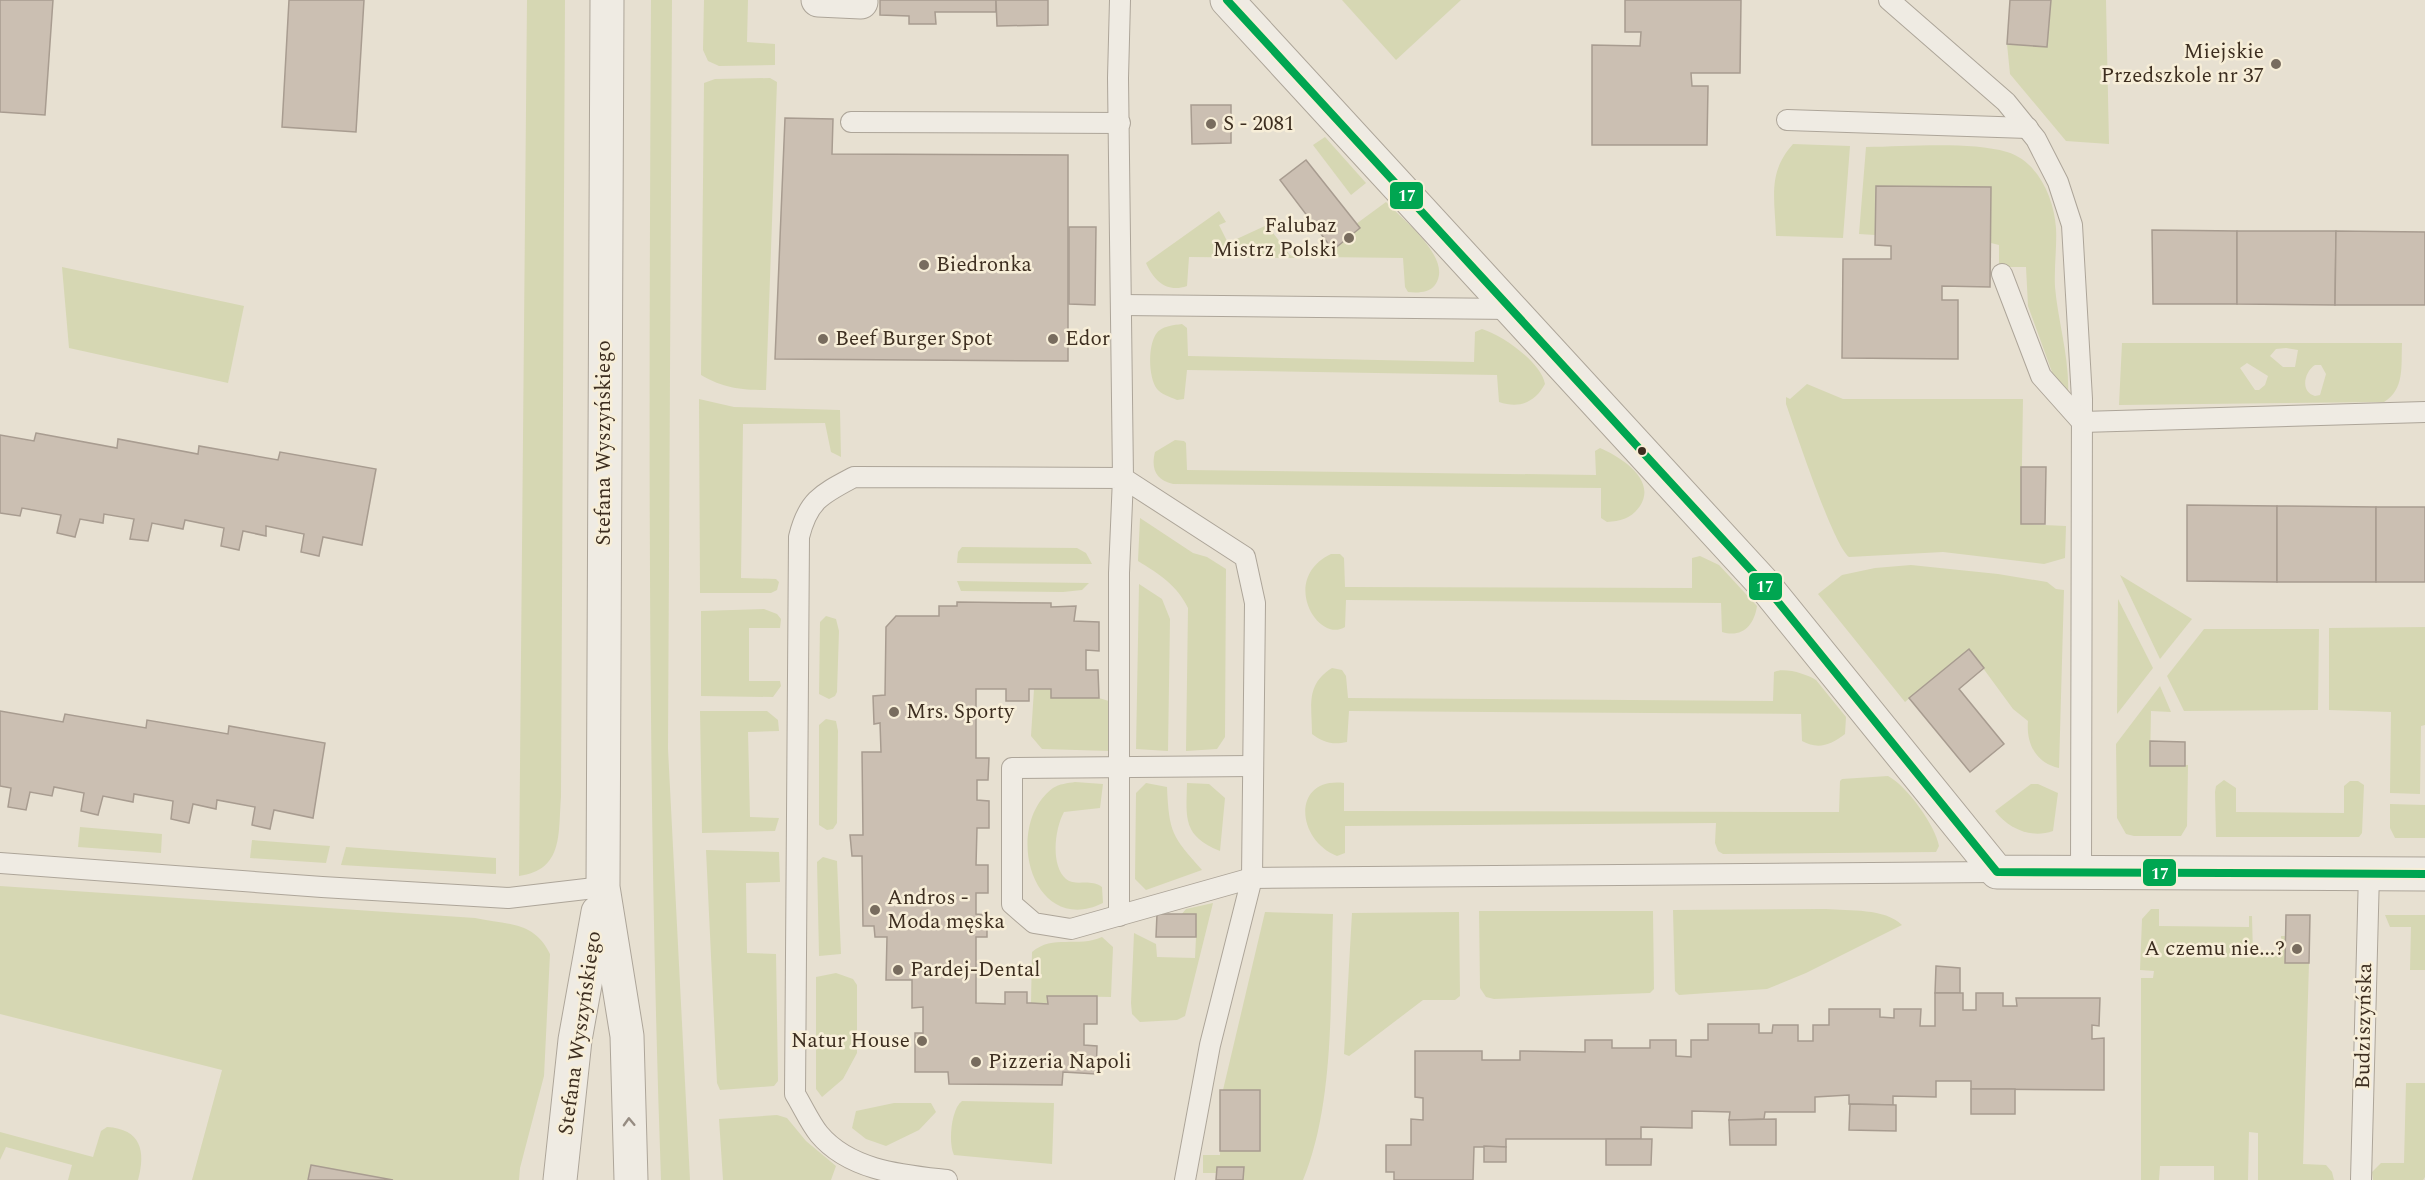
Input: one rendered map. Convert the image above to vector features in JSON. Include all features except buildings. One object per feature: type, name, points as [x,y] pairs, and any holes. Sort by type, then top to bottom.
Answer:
[{"type":"street","name":"Stefana Wyszyńskiego","points":[[606,0],[603,887],[627,1036],[631,1180]]},
{"type":"street","points":[[818,0],[861,2]]},
{"type":"street","points":[[1227,0],[1762,582],[1998,872],[2425,874]]},
{"type":"street","name":"Stefana Wyszyńskiego","points":[[560,1180],[575,1040],[603,887]]},
{"type":"lane","points":[[1119,916],[1121,767],[1119,573],[1123,478],[1118,78],[1120,0]]},
{"type":"lane","points":[[1889,0],[2006,102],[2028,128],[2058,182],[2072,225],[2082,422],[2081,872]]},
{"type":"lane","points":[[1787,120],[2028,128]]},
{"type":"lane","points":[[851,122],[1120,123]]},
{"type":"lane","points":[[2002,274],[2041,376],[2082,422],[2425,412]]},
{"type":"lane","points":[[1121,305],[1512,309]]},
{"type":"lane","points":[[947,1180],[903,1176],[855,1162],[819,1134],[795,1094],[800,537],[805,515],[823,493],[854,477],[1123,478],[1245,557],[1255,603],[1252,878],[1210,1045],[1185,1180]]},
{"type":"lane","points":[[1253,766],[1012,768],[1012,904],[1034,923],[1071,929],[1252,878],[1998,872]]},
{"type":"lane","points":[[0,863],[322,887],[508,898],[603,887]]},
{"type":"lane","name":"Budziszyńska","points":[[2361,1180],[2369,873]]},
{"type":"green space","points":[[527,0],[565,0],[561,797],[558,836],[551,858],[534,872],[519,876]]},
{"type":"green space","points":[[651,0],[672,0],[668,749],[690,1180],[661,1180],[656,1033],[651,738]]},
{"type":"green space","points":[[704,0],[748,0],[747,42],[775,44],[775,65],[719,66],[708,61],[703,50]]},
{"type":"green space","points":[[1342,0],[1461,0],[1396,60]]},
{"type":"green space","points":[[2051,0],[2106,0],[2109,144],[2066,141],[2010,74],[2007,44],[2047,47]]},
{"type":"green space","points":[[770,78],[777,82],[766,390],[732,387],[701,375],[704,83],[715,79]]},
{"type":"green space","points":[[1325,137],[1366,183],[1351,195],[1313,145]]},
{"type":"green space","points":[[1793,144],[1850,146],[1843,238],[1776,236],[1774,187],[1776,176],[1779,165]]},
{"type":"green space","points":[[1937,145],[1991,149],[2018,157],[2036,172],[2048,193],[2055,216],[2055,287],[2066,354],[2068,395],[2060,394],[2028,306],[2026,267],[1999,267],[1999,245],[1991,243],[1991,188],[1876,186],[1875,235],[1859,234],[1866,147]]},
{"type":"green space","points":[[1386,202],[1424,240],[1438,264],[1439,275],[1430,290],[1408,292],[1405,287],[1403,258],[1322,257],[1333,250],[1356,224]]},
{"type":"green space","points":[[1219,211],[1226,222],[1219,225],[1228,243],[1267,225],[1290,255],[1296,258],[1189,257],[1187,286],[1167,287],[1157,280],[1146,263]]},
{"type":"green space","points":[[62,267],[244,306],[228,383],[69,348]]},
{"type":"green space","points":[[1182,324],[1187,328],[1188,356],[1474,362],[1475,332],[1482,329],[1520,350],[1536,367],[1545,384],[1532,399],[1514,405],[1499,402],[1497,375],[1187,370],[1184,399],[1177,400],[1163,394],[1154,384],[1150,354],[1153,339],[1158,331],[1168,326]]},
{"type":"green space","points":[[2122,343],[2402,343],[2399,384],[2391,397],[2384,402],[2119,405]],"holes":[[[2276,349],[2298,350],[2295,367],[2283,367],[2270,356]],[[2247,363],[2268,376],[2265,385],[2255,390],[2240,368]],[[2321,365],[2326,374],[2320,395],[2315,396],[2307,390],[2305,382],[2311,368]]]},
{"type":"green space","points":[[1807,384],[1843,399],[2023,399],[2021,524],[2066,526],[2065,558],[2044,564],[1943,552],[1849,557],[1842,548],[1824,510],[1786,404],[1786,397],[1790,399]]},
{"type":"green space","points":[[699,399],[734,407],[840,410],[841,457],[831,452],[825,423],[743,424],[741,578],[776,579],[779,582],[777,590],[771,593],[700,593]]},
{"type":"green space","points":[[1175,440],[1186,443],[1187,470],[1596,475],[1595,451],[1600,448],[1618,457],[1634,471],[1644,487],[1644,496],[1640,506],[1629,517],[1607,522],[1601,518],[1601,488],[1173,484],[1158,476],[1154,463],[1155,452]]},
{"type":"green space","points":[[1140,518],[1193,553],[1207,557],[1226,569],[1225,737],[1217,749],[1186,751],[1188,608],[1173,586],[1138,561]]},
{"type":"green space","points":[[962,547],[1077,548],[1086,553],[1092,564],[957,563],[958,552]]},
{"type":"green space","points":[[1331,554],[1340,554],[1344,558],[1345,587],[1692,588],[1692,558],[1700,556],[1719,565],[1757,606],[1753,619],[1746,629],[1729,633],[1722,632],[1721,603],[1346,600],[1345,627],[1335,630],[1324,626],[1315,618],[1308,606],[1305,593],[1307,578],[1316,565]]},
{"type":"green space","points":[[1911,565],[1998,574],[2047,582],[2056,589],[2064,590],[2059,768],[2044,762],[2034,751],[2029,737],[2028,721],[2013,709],[1969,649],[1905,702],[1818,594],[1842,575],[1875,568]]},
{"type":"green space","points":[[2120,575],[2192,619],[2160,659]]},
{"type":"green space","points":[[957,581],[1089,583],[1082,590],[1063,592],[961,591]]},
{"type":"green space","points":[[1139,584],[1162,599],[1170,619],[1168,751],[1136,749]]},
{"type":"green space","points":[[2118,599],[2153,668],[2117,714]]},
{"type":"green space","points":[[764,609],[777,614],[781,619],[780,628],[749,628],[749,681],[780,681],[781,686],[773,697],[701,696],[701,611]]},
{"type":"green space","points":[[826,616],[836,619],[839,631],[837,692],[829,699],[819,694],[820,622]]},
{"type":"green space","points":[[2425,627],[2425,725],[2421,726],[2420,794],[2390,793],[2391,712],[2329,710],[2329,628]]},
{"type":"green space","points":[[2204,629],[2319,629],[2318,710],[2184,711],[2167,676]]},
{"type":"green space","points":[[1332,668],[1342,670],[1346,676],[1348,698],[1773,701],[1774,672],[1789,671],[1816,680],[1846,717],[1845,734],[1824,745],[1808,744],[1802,741],[1801,714],[1349,711],[1347,742],[1333,743],[1312,734],[1311,705],[1317,682]]},
{"type":"green space","points":[[2160,686],[2171,712],[2151,711],[2150,765],[2188,765],[2187,826],[2181,836],[2134,836],[2126,834],[2117,818],[2116,744]]},
{"type":"green space","points":[[1034,689],[1051,689],[1051,698],[1099,698],[1112,702],[1110,751],[1042,749],[1031,736]]},
{"type":"green space","points":[[700,711],[767,711],[778,720],[779,731],[748,732],[750,817],[779,818],[775,831],[702,833]]},
{"type":"green space","points":[[826,719],[836,721],[838,731],[837,823],[833,829],[827,830],[819,825],[819,725]]},
{"type":"green space","points":[[1888,776],[1903,788],[1926,817],[1939,846],[1936,852],[1723,854],[1718,851],[1715,843],[1716,823],[1345,826],[1345,853],[1337,856],[1323,848],[1313,837],[1307,824],[1305,811],[1308,799],[1315,790],[1327,784],[1344,783],[1344,811],[1839,812],[1840,781],[1842,779]]},
{"type":"green space","points":[[2224,780],[2236,788],[2236,812],[2344,813],[2344,786],[2350,781],[2358,781],[2364,785],[2362,833],[2359,837],[2216,837],[2215,792],[2216,786]]},
{"type":"green space","points":[[1075,782],[1103,784],[1100,808],[1064,812],[1056,837],[1058,865],[1066,879],[1097,884],[1102,887],[1103,903],[1078,910],[1058,905],[1043,892],[1032,873],[1028,850],[1029,827],[1038,805],[1053,788]]},
{"type":"green space","points":[[1146,783],[1167,787],[1169,815],[1174,833],[1202,870],[1146,890],[1135,879],[1136,793]]},
{"type":"green space","points":[[1187,783],[1209,784],[1225,798],[1220,851],[1199,839],[1189,825]]},
{"type":"green space","points":[[2031,784],[2038,784],[2058,793],[2053,831],[2028,833],[2013,827],[1995,811]]},
{"type":"green space","points":[[2390,804],[2425,805],[2425,838],[2395,838],[2390,828]]},
{"type":"green space","points":[[80,827],[162,834],[161,853],[78,847]]},
{"type":"green space","points":[[252,840],[330,846],[326,863],[250,858]]},
{"type":"green space","points":[[346,847],[496,858],[496,874],[341,865]]},
{"type":"green space","points":[[706,850],[779,852],[780,882],[746,883],[747,953],[776,954],[778,1081],[774,1086],[720,1090],[717,1083]]},
{"type":"green space","points":[[823,857],[837,861],[841,954],[819,956],[817,862]]},
{"type":"green space","points":[[0,886],[475,918],[519,926],[528,930],[544,943],[550,954],[544,1076],[520,1168],[519,1180],[192,1180],[222,1070],[0,1014]]},
{"type":"green space","points":[[1213,903],[1185,1016],[1177,1020],[1140,1022],[1132,1014],[1131,1003],[1134,933],[1156,944],[1157,957],[1195,958],[1196,937],[1181,915],[1186,909]]},
{"type":"green space","points":[[1826,909],[1877,913],[1902,925],[1806,973],[1767,989],[1679,995],[1675,991],[1673,910]]},
{"type":"green space","points":[[2151,909],[2159,909],[2159,926],[2249,927],[2249,916],[2252,916],[2253,956],[2281,955],[2281,936],[2286,936],[2285,962],[2309,963],[2303,1164],[2326,1165],[2332,1172],[2334,1180],[2258,1180],[2258,1133],[2249,1132],[2248,1180],[2214,1180],[2214,1166],[2160,1166],[2159,1180],[2141,1180],[2141,978],[2153,978],[2154,971],[2140,970],[2142,919]]},
{"type":"green space","points":[[1479,911],[1653,911],[1654,989],[1650,993],[1494,999],[1486,997],[1480,988]]},
{"type":"green space","points":[[1265,912],[1333,914],[1331,1014],[1326,1084],[1321,1118],[1303,1180],[1243,1180],[1243,1167],[1217,1167],[1217,1173],[1203,1173],[1203,1155],[1220,1155],[1220,1151],[1260,1151],[1260,1090],[1223,1090]]},
{"type":"green space","points":[[1459,912],[1460,996],[1455,1000],[1423,1000],[1349,1056],[1344,1054],[1352,913]]},
{"type":"green space","points":[[2385,915],[2425,915],[2425,970],[2410,970],[2411,927],[2390,927]]},
{"type":"green space","points":[[1102,937],[1113,947],[1111,997],[1048,996],[1048,1004],[1031,1003],[1032,952],[1057,942],[1093,940]]},
{"type":"green space","points":[[836,973],[853,979],[857,985],[857,1053],[843,1079],[822,1097],[816,1089],[816,977]]},
{"type":"green space","points":[[2406,1083],[2425,1083],[2425,1177],[2423,1180],[2373,1180],[2372,1172],[2381,1163],[2404,1163]]},
{"type":"green space","points":[[962,1101],[1054,1103],[1052,1164],[954,1155],[951,1143],[953,1118]]},
{"type":"green space","points":[[894,1103],[931,1103],[936,1112],[919,1130],[886,1146],[866,1139],[852,1128],[856,1111]]},
{"type":"green space","points":[[777,1115],[787,1118],[806,1141],[836,1166],[831,1180],[723,1180],[719,1119]]},
{"type":"green space","points":[[107,1127],[127,1132],[138,1143],[141,1160],[138,1180],[68,1180],[72,1165],[6,1147],[0,1160],[0,1132],[93,1157],[101,1131]]},
{"type":"transit line","name":"17","points":[[1227,0],[1762,582],[1997,872],[2425,874]]},
{"type":"place","name":"Miejskie Przedszkole nr 37","points":[[2276,64]]},
{"type":"place","name":"S - 2081","points":[[1211,124]]},
{"type":"place","name":"Falubaz Mistrz Polski","points":[[1349,238]]},
{"type":"place","name":"Biedronka","points":[[924,265]]},
{"type":"place","name":"Beef Burger Spot","points":[[823,339]]},
{"type":"place","name":"Edor","points":[[1053,339]]},
{"type":"place","name":"Mrs. Sporty","points":[[894,712]]},
{"type":"place","name":"Andros - Moda męska","points":[[875,910]]},
{"type":"place","name":"A czemu nie...?","points":[[2297,949]]},
{"type":"place","name":"Pardej-Dental","points":[[898,970]]},
{"type":"place","name":"Natur House","points":[[922,1041]]},
{"type":"place","name":"Pizzeria Napoli","points":[[976,1062]]}]
